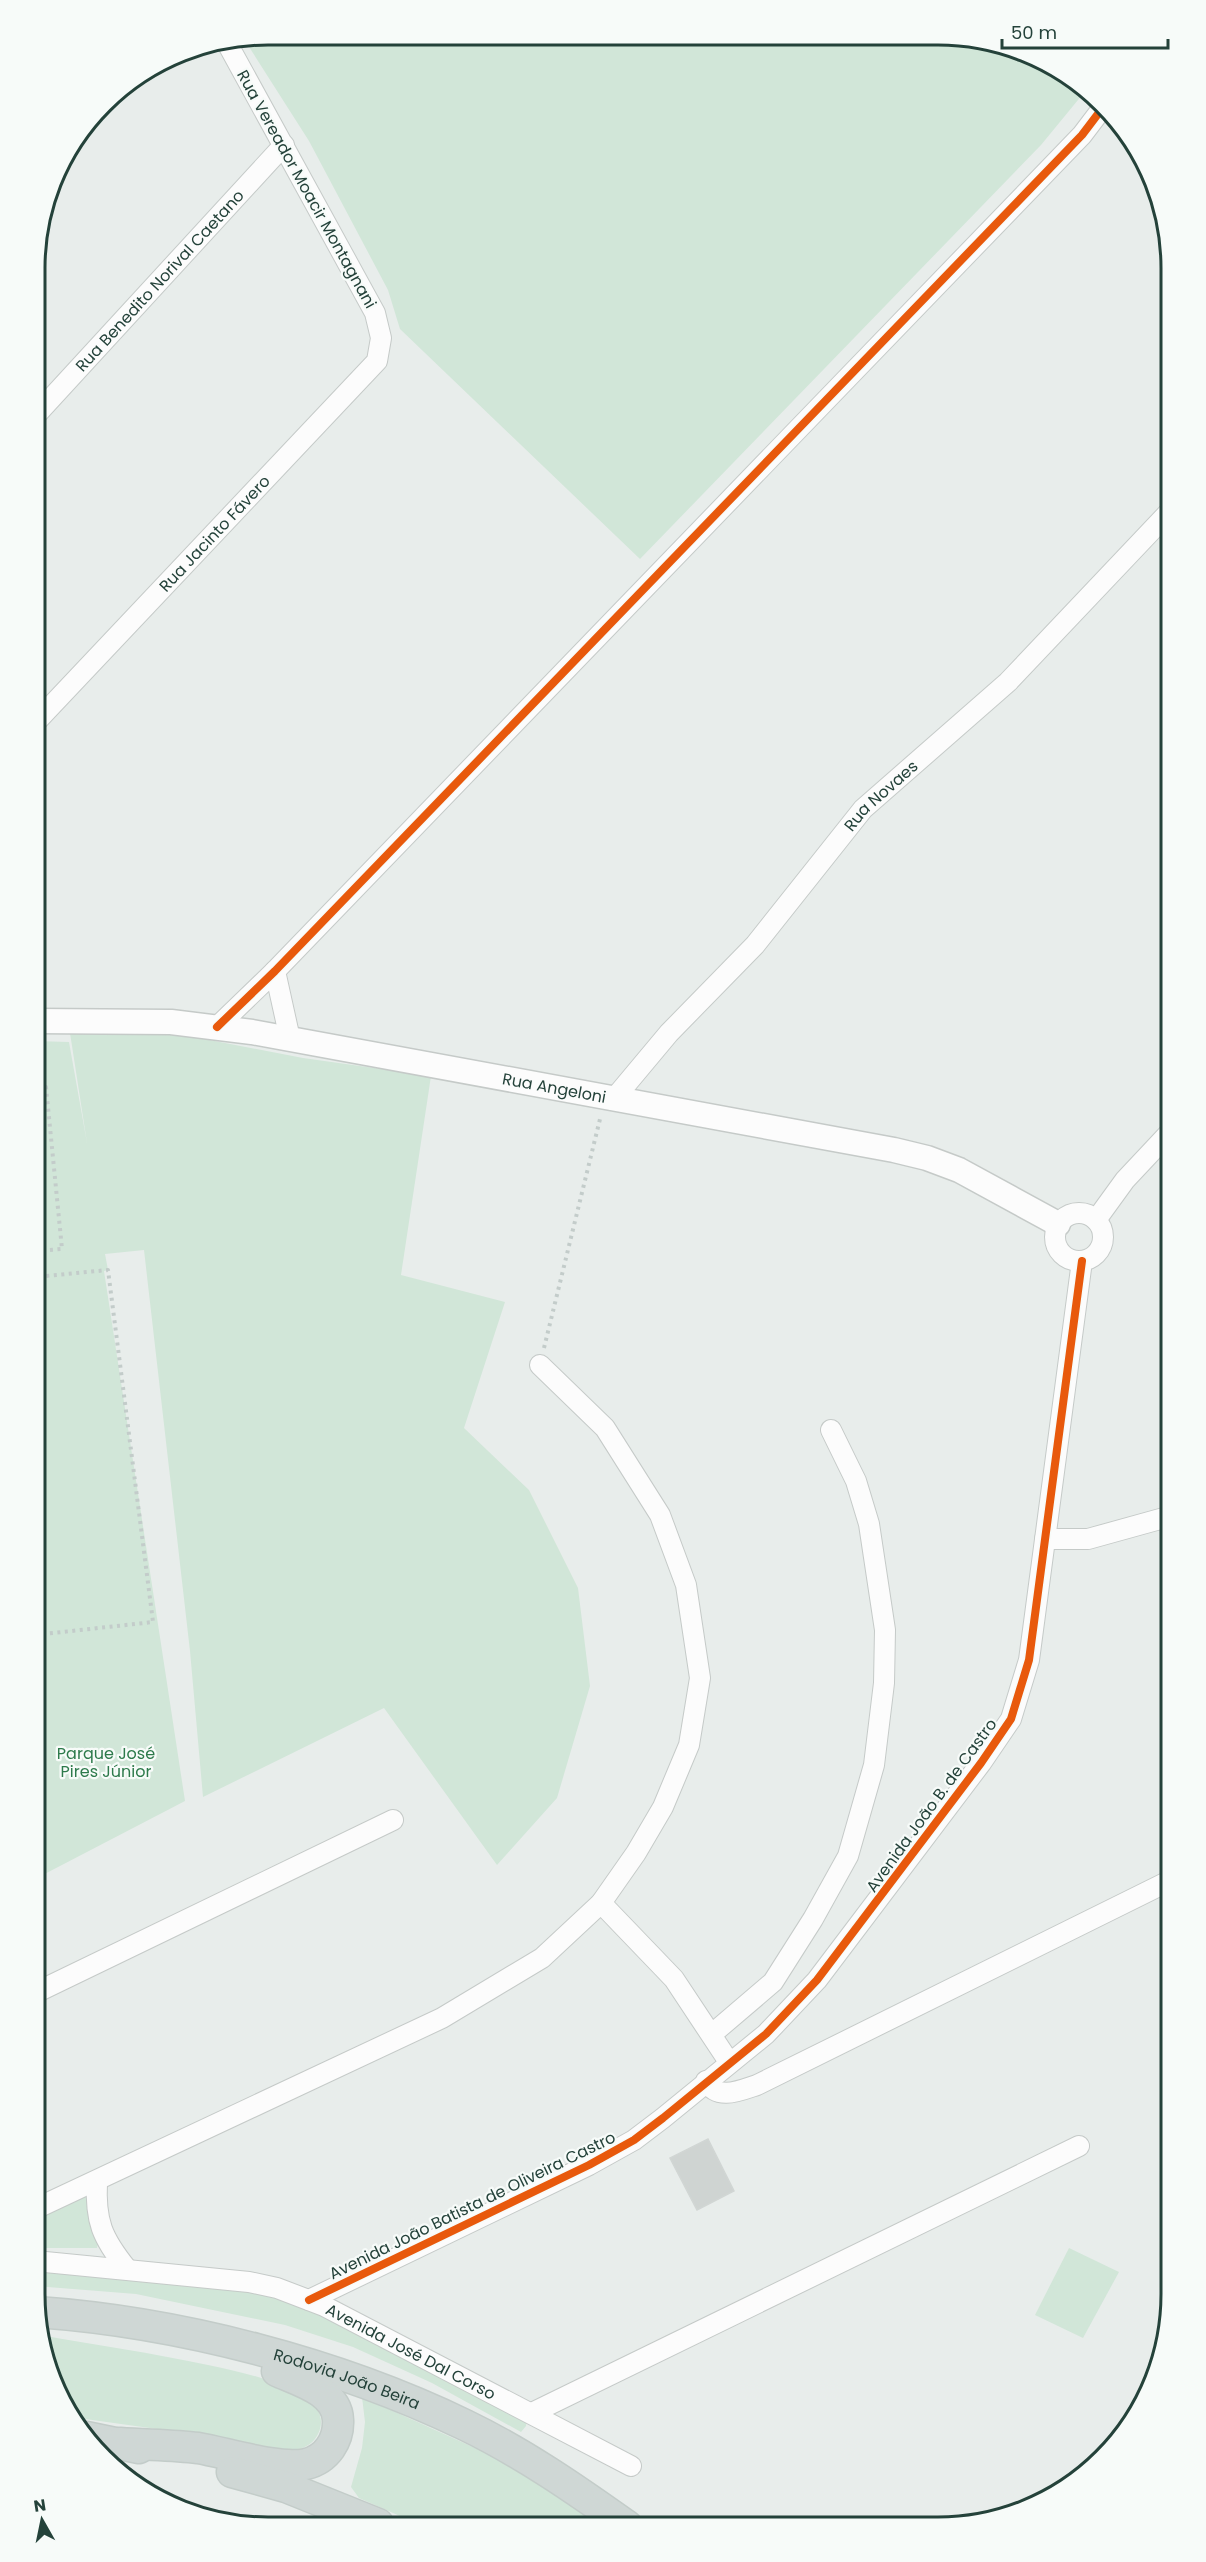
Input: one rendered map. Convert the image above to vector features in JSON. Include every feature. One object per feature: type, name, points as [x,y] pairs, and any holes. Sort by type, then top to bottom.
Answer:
[{"type":"main road","name":"Rodovia João Beira","points":[[46,2313],[103,2319],[201,2338],[326,2369],[388,2391],[466,2426],[569,2484],[615,2517]]},
{"type":"main road","points":[[99,2440],[196,2448],[286,2465],[307,2464],[328,2453],[338,2435],[338,2417],[321,2391],[201,2338]]},
{"type":"main road","points":[[120,2443],[286,2487],[361,2517]]},
{"type":"street","name":"Rua Vereador Moacir Montagnani","points":[[230,48],[375,313],[381,338]]},
{"type":"street","points":[[217,1028],[275,971],[1082,135],[1099,113]]},
{"type":"street","name":"Rua Benedito Norival Caetano","points":[[45,405],[284,145]]},
{"type":"street","name":"Rua Jacinto Fávero","points":[[45,712],[377,361],[381,338]]},
{"type":"street","name":"Rua Novaes","points":[[609,1099],[669,1033],[755,945],[863,809],[1008,682],[1161,522]]},
{"type":"street","points":[[275,971],[290,1039]]},
{"type":"street","name":"Rua Angeloni","points":[[45,1021],[171,1022],[290,1039],[927,1158],[959,1170],[1058,1224]]},
{"type":"street","points":[[1096,1220],[1125,1180],[1161,1142]]},
{"type":"street","points":[[1080,1213],[1096,1220],[1102,1229],[1103,1239],[1100,1250],[1093,1257],[1082,1261],[1065,1257],[1058,1250],[1055,1232],[1058,1224],[1072,1214],[1080,1213]]},
{"type":"street","name":"Avenida João B. de Castro","points":[[729,2062],[766,2034],[817,1980],[981,1763],[1011,1719],[1029,1660],[1082,1261]]},
{"type":"street","points":[[45,2204],[97,2182],[442,2018],[542,1958],[601,1903],[663,1807],[689,1745],[700,1678],[686,1585],[660,1515],[605,1428],[540,1365]]},
{"type":"street","points":[[711,2034],[773,1982],[813,1919],[848,1856],[874,1765],[884,1683],[885,1630],[869,1524],[856,1481],[831,1430]]},
{"type":"street","points":[[1045,1539],[1088,1539],[1161,1519]]},
{"type":"street","points":[[45,1988],[393,1820]]},
{"type":"street","points":[[706,2081],[715,2091],[728,2093],[757,2085],[1161,1885]]},
{"type":"street","points":[[601,1903],[674,1979],[729,2062]]},
{"type":"street","name":"Avenida João Batista de Oliveira Castro","points":[[309,2300],[607,2155],[641,2134],[729,2062]]},
{"type":"street","points":[[532,2413],[1079,2146]]},
{"type":"street","points":[[97,2182],[95,2207],[99,2226],[109,2247],[127,2269]]},
{"type":"street","name":"Avenida José Dal Corso","points":[[45,2262],[249,2282],[277,2288],[309,2300],[631,2466]]},
{"type":"path","points":[[45,1087],[62,1249],[45,1250]]},
{"type":"path","points":[[540,1365],[609,1099]]},
{"type":"path","points":[[45,1276],[108,1270],[153,1622],[45,1634]]},
{"type":"green space","points":[[952,45],[981,49],[1023,62],[1049,75],[1081,97],[1041,145],[640,559],[400,329],[388,290],[309,141],[248,46]]},
{"type":"green space","name":"Parque José Pires Júnior","points":[[168,1032],[303,1058],[431,1076],[401,1275],[505,1302],[464,1428],[529,1490],[578,1588],[590,1686],[557,1798],[497,1865],[384,1708],[203,1797],[190,1651],[144,1250],[105,1254],[108,1270],[104,1271],[185,1801],[45,1874],[45,1041],[69,1042],[87,1143],[70,1033]]},
{"type":"green space","points":[[90,2193],[99,2238],[97,2248],[45,2248],[45,2212]]},
{"type":"green space","points":[[1069,2248],[1119,2272],[1083,2338],[1035,2315]]},
{"type":"green space","points":[[45,2268],[246,2288],[307,2306],[527,2417],[526,2426],[521,2432],[432,2383],[353,2347],[285,2325],[136,2294],[45,2287]]},
{"type":"green space","points":[[49,2337],[232,2370],[293,2390],[309,2399],[321,2417],[318,2434],[312,2442],[299,2449],[283,2452],[171,2431],[84,2419],[62,2379]]},
{"type":"green space","points":[[362,2397],[495,2457],[589,2517],[402,2517],[359,2498],[351,2487],[362,2448],[365,2422]]},
{"type":"building","points":[[708,2139],[734,2191],[697,2210],[670,2158]]},
{"type":"cycle path","points":[[217,1027],[275,971],[1082,135],[1099,113]]},
{"type":"cycle path","points":[[309,2300],[589,2165],[634,2140],[663,2118],[766,2034],[817,1980],[981,1763],[1011,1719],[1029,1660],[1082,1261]]}]
